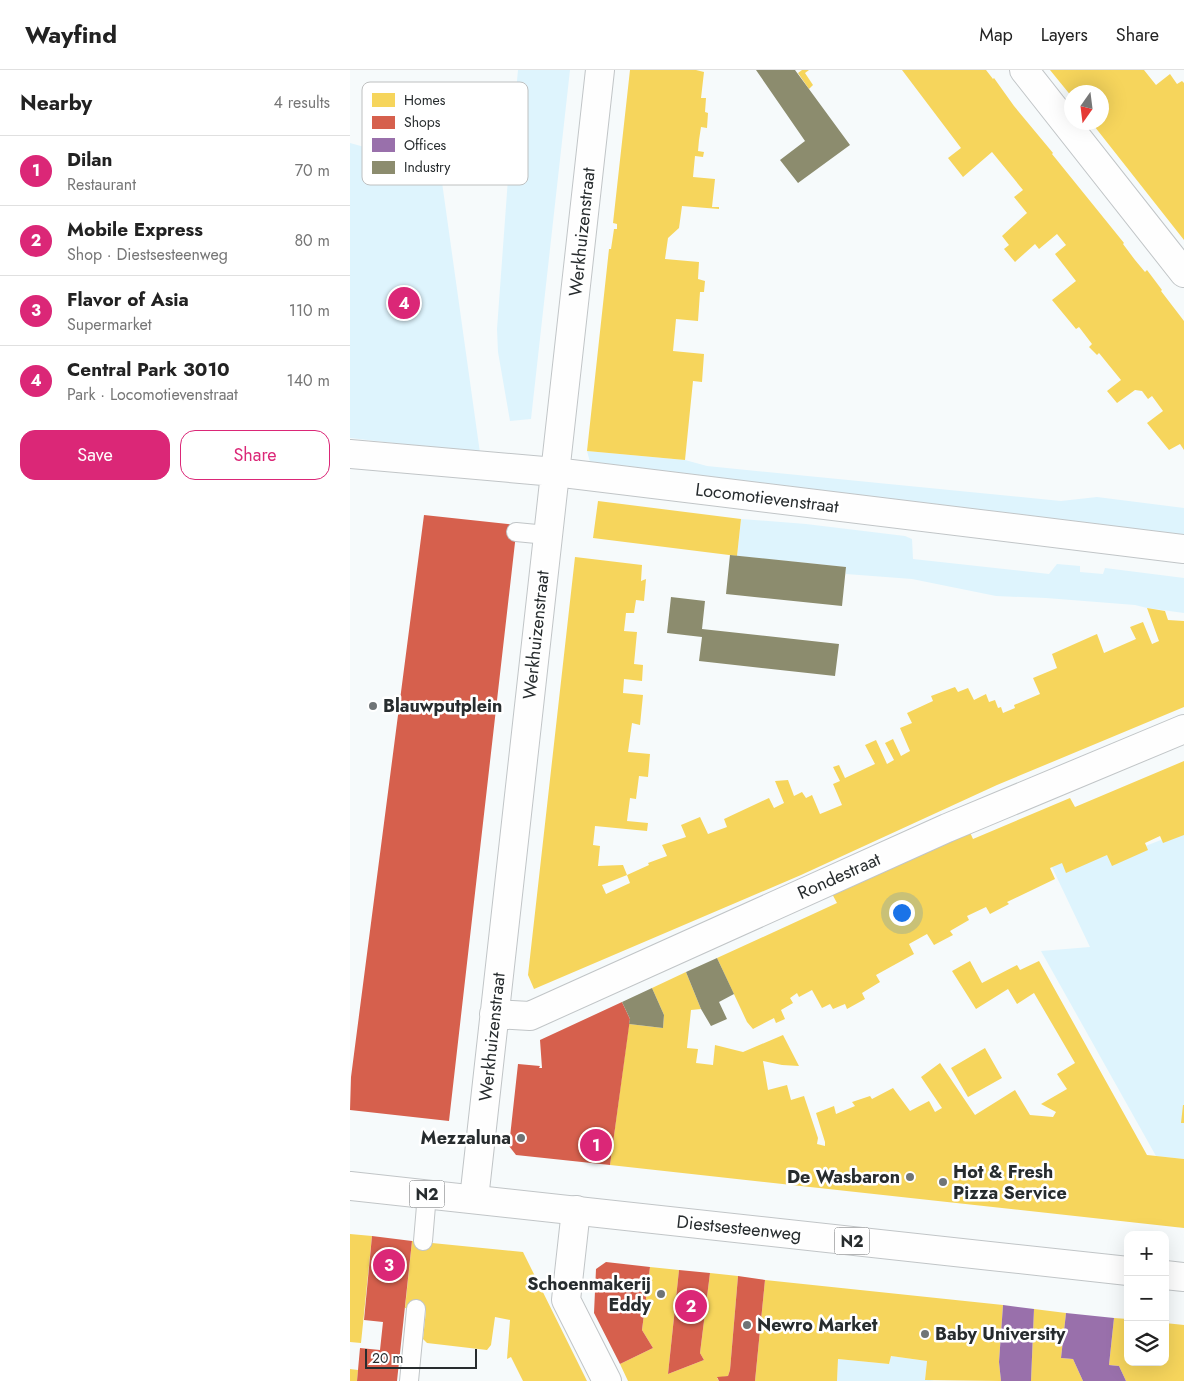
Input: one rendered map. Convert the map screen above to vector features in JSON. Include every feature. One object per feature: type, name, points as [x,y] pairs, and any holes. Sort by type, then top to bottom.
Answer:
[{"type":"street","name":"Werkhuizenstraat","points":[[474,1199],[600,70]]},
{"type":"street","points":[[1024,70],[1184,273]]},
{"type":"street","name":"Locomotievenstraat","points":[[350,454],[555,472],[1184,549]]},
{"type":"street","name":"Rondestraat","points":[[494,1014],[530,1016],[947,828],[1184,729]]},
{"type":"street","name":"Diestsesteenweg","points":[[350,1186],[1124,1271]]},
{"type":"street","points":[[576,1210],[566,1300],[608,1381]]},
{"type":"street","points":[[1169,1275],[1184,1277]]},
{"type":"lane","points":[[516,532],[547,535]]},
{"type":"lane","points":[[423,1242],[427,1194]]},
{"type":"lane","points":[[409,1381],[416,1309]]},
{"type":"shaded area","points":[[518,70],[570,70],[531,419],[510,421],[498,352],[497,329],[508,185],[528,185],[528,82],[517,82]]},
{"type":"shaded area","points":[[350,143],[362,146],[362,185],[442,185],[480,453],[350,438]]},
{"type":"shaded area","points":[[587,451],[685,460],[707,466],[1061,501],[1097,497],[1184,508],[1184,535],[1017,514],[833,496],[602,467],[590,462]]},
{"type":"shaded area","points":[[741,519],[806,524],[905,536],[912,539],[913,559],[1049,574],[1057,564],[1080,566],[1080,572],[1103,574],[1105,568],[1184,578],[1184,613],[1135,605],[996,596],[912,579],[846,574],[846,567],[737,556]]},
{"type":"shaded area","points":[[1184,831],[1184,1159],[1156,1156],[1041,951],[1090,947],[1050,863],[1108,850],[1112,859]]},
{"type":"shaded area","points":[[891,1356],[927,1361],[925,1379],[934,1381],[837,1381],[838,1359],[889,1364]]},
{"type":"building: Homes","points":[[630,70],[696,70],[704,72],[701,98],[706,98],[707,128],[701,127],[698,151],[704,152],[703,157],[695,156],[693,177],[715,179],[712,207],[719,207],[719,209],[682,206],[679,228],[668,238],[665,259],[699,262],[698,279],[705,281],[704,292],[700,292],[698,321],[676,319],[673,351],[704,354],[702,382],[693,381],[685,460],[587,451],[609,249],[611,249],[614,229],[617,229],[617,224],[613,223]]},
{"type":"building: Homes","points":[[802,70],[809,70],[805,73],[813,85],[809,89],[798,73]]},
{"type":"building: Homes","points":[[902,70],[986,70],[1124,243],[1135,260],[1145,272],[1147,270],[1162,290],[1184,321],[1184,450],[1180,444],[1169,450],[1147,423],[1163,411],[1152,396],[1148,399],[1142,391],[1135,390],[1117,403],[1107,391],[1121,380],[1099,353],[1097,355],[1089,347],[1092,344],[1079,327],[1076,329],[1052,300],[1076,281],[1055,254],[1066,245],[1057,234],[1039,249],[1035,244],[1015,262],[1004,249],[1009,245],[1002,236],[1027,213],[1014,197],[1023,190],[992,152],[963,177],[948,158],[961,148]]},
{"type":"building: Homes","points":[[1050,70],[1144,70],[1156,85],[1170,74],[1177,84],[1182,81],[1184,83],[1184,240],[1097,130],[1109,130],[1109,85],[1064,85],[1064,87]]},
{"type":"building: Homes","points":[[598,501],[741,519],[737,556],[593,538]]},
{"type":"building: Homes","points":[[575,557],[642,565],[641,581],[646,579],[644,601],[636,600],[634,613],[626,613],[624,631],[637,632],[634,664],[643,665],[642,681],[624,679],[623,693],[643,695],[640,725],[632,723],[628,752],[650,754],[648,777],[639,776],[636,799],[630,798],[627,821],[648,823],[647,831],[595,826],[593,845],[600,846],[598,866],[623,865],[627,875],[649,865],[648,863],[667,856],[662,845],[686,837],[681,825],[700,817],[708,834],[727,827],[724,819],[769,798],[774,808],[784,803],[775,781],[788,780],[794,796],[802,792],[806,798],[812,795],[820,814],[842,805],[833,784],[840,781],[833,767],[839,765],[845,778],[875,764],[865,745],[876,740],[887,764],[894,760],[885,743],[893,739],[901,756],[910,751],[900,728],[912,723],[907,713],[933,701],[931,696],[955,687],[958,692],[968,688],[974,700],[986,694],[989,702],[995,700],[998,708],[1001,707],[1003,713],[1015,708],[1014,705],[1040,694],[1033,678],[1057,668],[1052,654],[1097,634],[1104,653],[1136,639],[1130,627],[1143,622],[1152,644],[1159,641],[1147,608],[1165,611],[1168,620],[1184,621],[1184,707],[997,785],[801,875],[534,989],[528,975]],"holes":[[[627,875],[630,883],[606,894],[602,885]]]},
{"type":"building: Homes","points":[[1184,761],[1184,835],[1163,843],[1160,836],[1145,843],[1148,850],[1112,866],[1107,855],[1066,873],[1062,863],[1050,868],[1055,879],[1007,902],[1009,904],[990,914],[986,907],[967,916],[969,920],[950,931],[953,935],[934,945],[927,934],[909,944],[914,954],[876,975],[880,982],[862,993],[865,999],[847,1009],[845,1004],[833,1009],[830,1004],[822,1008],[812,990],[799,997],[797,993],[790,998],[793,1003],[781,1010],[785,1019],[776,1023],[774,1018],[753,1029],[747,1022],[717,958],[837,903],[831,892],[968,828],[973,839],[1070,798],[1075,807]]},
{"type":"building: Homes","points":[[970,961],[982,983],[1017,965],[1020,970],[1039,961],[1147,1155],[1184,1159],[1184,1228],[610,1165],[629,1024],[663,1028],[664,1015],[652,988],[686,972],[701,1009],[691,1010],[687,1048],[698,1049],[696,1063],[713,1065],[715,1045],[743,1052],[783,1035],[799,1066],[763,1061],[768,1090],[787,1085],[791,1100],[804,1096],[818,1138],[817,1144],[825,1146],[816,1113],[834,1106],[836,1114],[855,1106],[852,1102],[870,1096],[872,1099],[893,1088],[910,1111],[929,1101],[935,1112],[942,1108],[921,1077],[940,1063],[975,1115],[1015,1090],[1030,1115],[1053,1117],[1056,1112],[1041,1104],[1067,1089],[1057,1074],[1075,1063],[1034,993],[1017,1004],[1008,989],[976,1009],[952,971]]},
{"type":"building: Homes","points":[[985,1048],[1002,1078],[968,1097],[951,1068]]},
{"type":"building: Homes","points":[[1183,1105],[1184,1123],[1181,1123]]},
{"type":"building: Homes","points":[[350,1234],[372,1236],[361,1343],[350,1342]]},
{"type":"building: Homes","points":[[412,1241],[523,1252],[587,1381],[523,1381],[511,1357],[507,1359],[510,1320],[495,1317],[491,1345],[487,1350],[427,1343],[423,1339],[426,1310],[405,1308]]},
{"type":"building: Homes","points":[[650,1267],[679,1270],[668,1374],[704,1360],[700,1353],[710,1273],[738,1276],[728,1376],[717,1378],[719,1381],[628,1381],[620,1364],[653,1348],[642,1330]]},
{"type":"building: Homes","points":[[765,1280],[1003,1305],[999,1362],[1001,1381],[925,1380],[927,1361],[891,1356],[889,1364],[838,1359],[837,1381],[755,1381]]},
{"type":"building: Homes","points":[[1034,1309],[1066,1313],[1061,1358],[1073,1359],[1083,1381],[1031,1381]]},
{"type":"building: Homes","points":[[1114,1318],[1124,1319],[1124,1366],[1169,1366],[1169,1323],[1184,1325],[1184,1381],[1126,1381],[1119,1366],[1109,1365]]},
{"type":"building: Homes","points":[[350,1369],[358,1370],[357,1381],[350,1381]]},
{"type":"building: Shops","points":[[424,515],[517,525],[449,1121],[350,1110],[351,1077]]},
{"type":"building: Shops","points":[[622,1002],[630,1019],[610,1165],[516,1155],[509,1146],[518,1064],[540,1066],[539,1068],[542,1068],[540,1040]]},
{"type":"building: Shops","points":[[372,1236],[412,1241],[397,1381],[357,1381],[360,1348],[380,1350],[383,1322],[364,1320]]},
{"type":"building: Shops","points":[[606,1262],[650,1267],[642,1330],[653,1348],[620,1364],[594,1313],[596,1269]]},
{"type":"building: Shops","points":[[679,1270],[710,1273],[700,1353],[704,1360],[668,1374]]},
{"type":"building: Shops","name":"Newro Market","points":[[738,1276],[765,1280],[755,1381],[719,1381],[717,1377],[728,1376],[730,1370]]},
{"type":"building: Offices","points":[[1003,1305],[1034,1309],[1031,1381],[1001,1381],[999,1362]]},
{"type":"building: Offices","points":[[1066,1313],[1114,1318],[1109,1365],[1119,1366],[1126,1381],[1083,1381],[1073,1359],[1061,1358]]},
{"type":"building: Industry","points":[[756,70],[795,70],[850,145],[798,183],[780,160],[805,141]]},
{"type":"building: Industry","points":[[730,555],[846,567],[842,606],[726,594]]},
{"type":"building: Industry","points":[[671,597],[705,601],[702,629],[839,644],[835,676],[699,661],[702,637],[667,633]]},
{"type":"building: Industry","points":[[717,958],[734,994],[719,1002],[727,1019],[711,1026],[701,1009],[686,972]]},
{"type":"building: Industry","points":[[652,988],[664,1015],[663,1028],[629,1024],[630,1019],[622,1002]]},
{"type":"place","name":"Central Park 3010","points":[[404,303]]},
{"type":"place","name":"Blauwputplein","points":[[373,706]]},
{"type":"place","name":"Mezzaluna","points":[[521,1138]]},
{"type":"place","name":"Dilan","points":[[596,1145]]},
{"type":"place","name":"De Wasbaron","points":[[910,1177]]},
{"type":"place","name":"Hot & Fresh Pizza Service","points":[[943,1182]]},
{"type":"place","name":"Flavor of Asia","points":[[389,1265]]},
{"type":"place","name":"Schoenmakerij Eddy","points":[[661,1294]]},
{"type":"place","name":"Mobile Express","points":[[691,1306]]},
{"type":"place","name":"Newro Market","points":[[747,1325]]},
{"type":"place","name":"Baby University","points":[[925,1334]]}]
